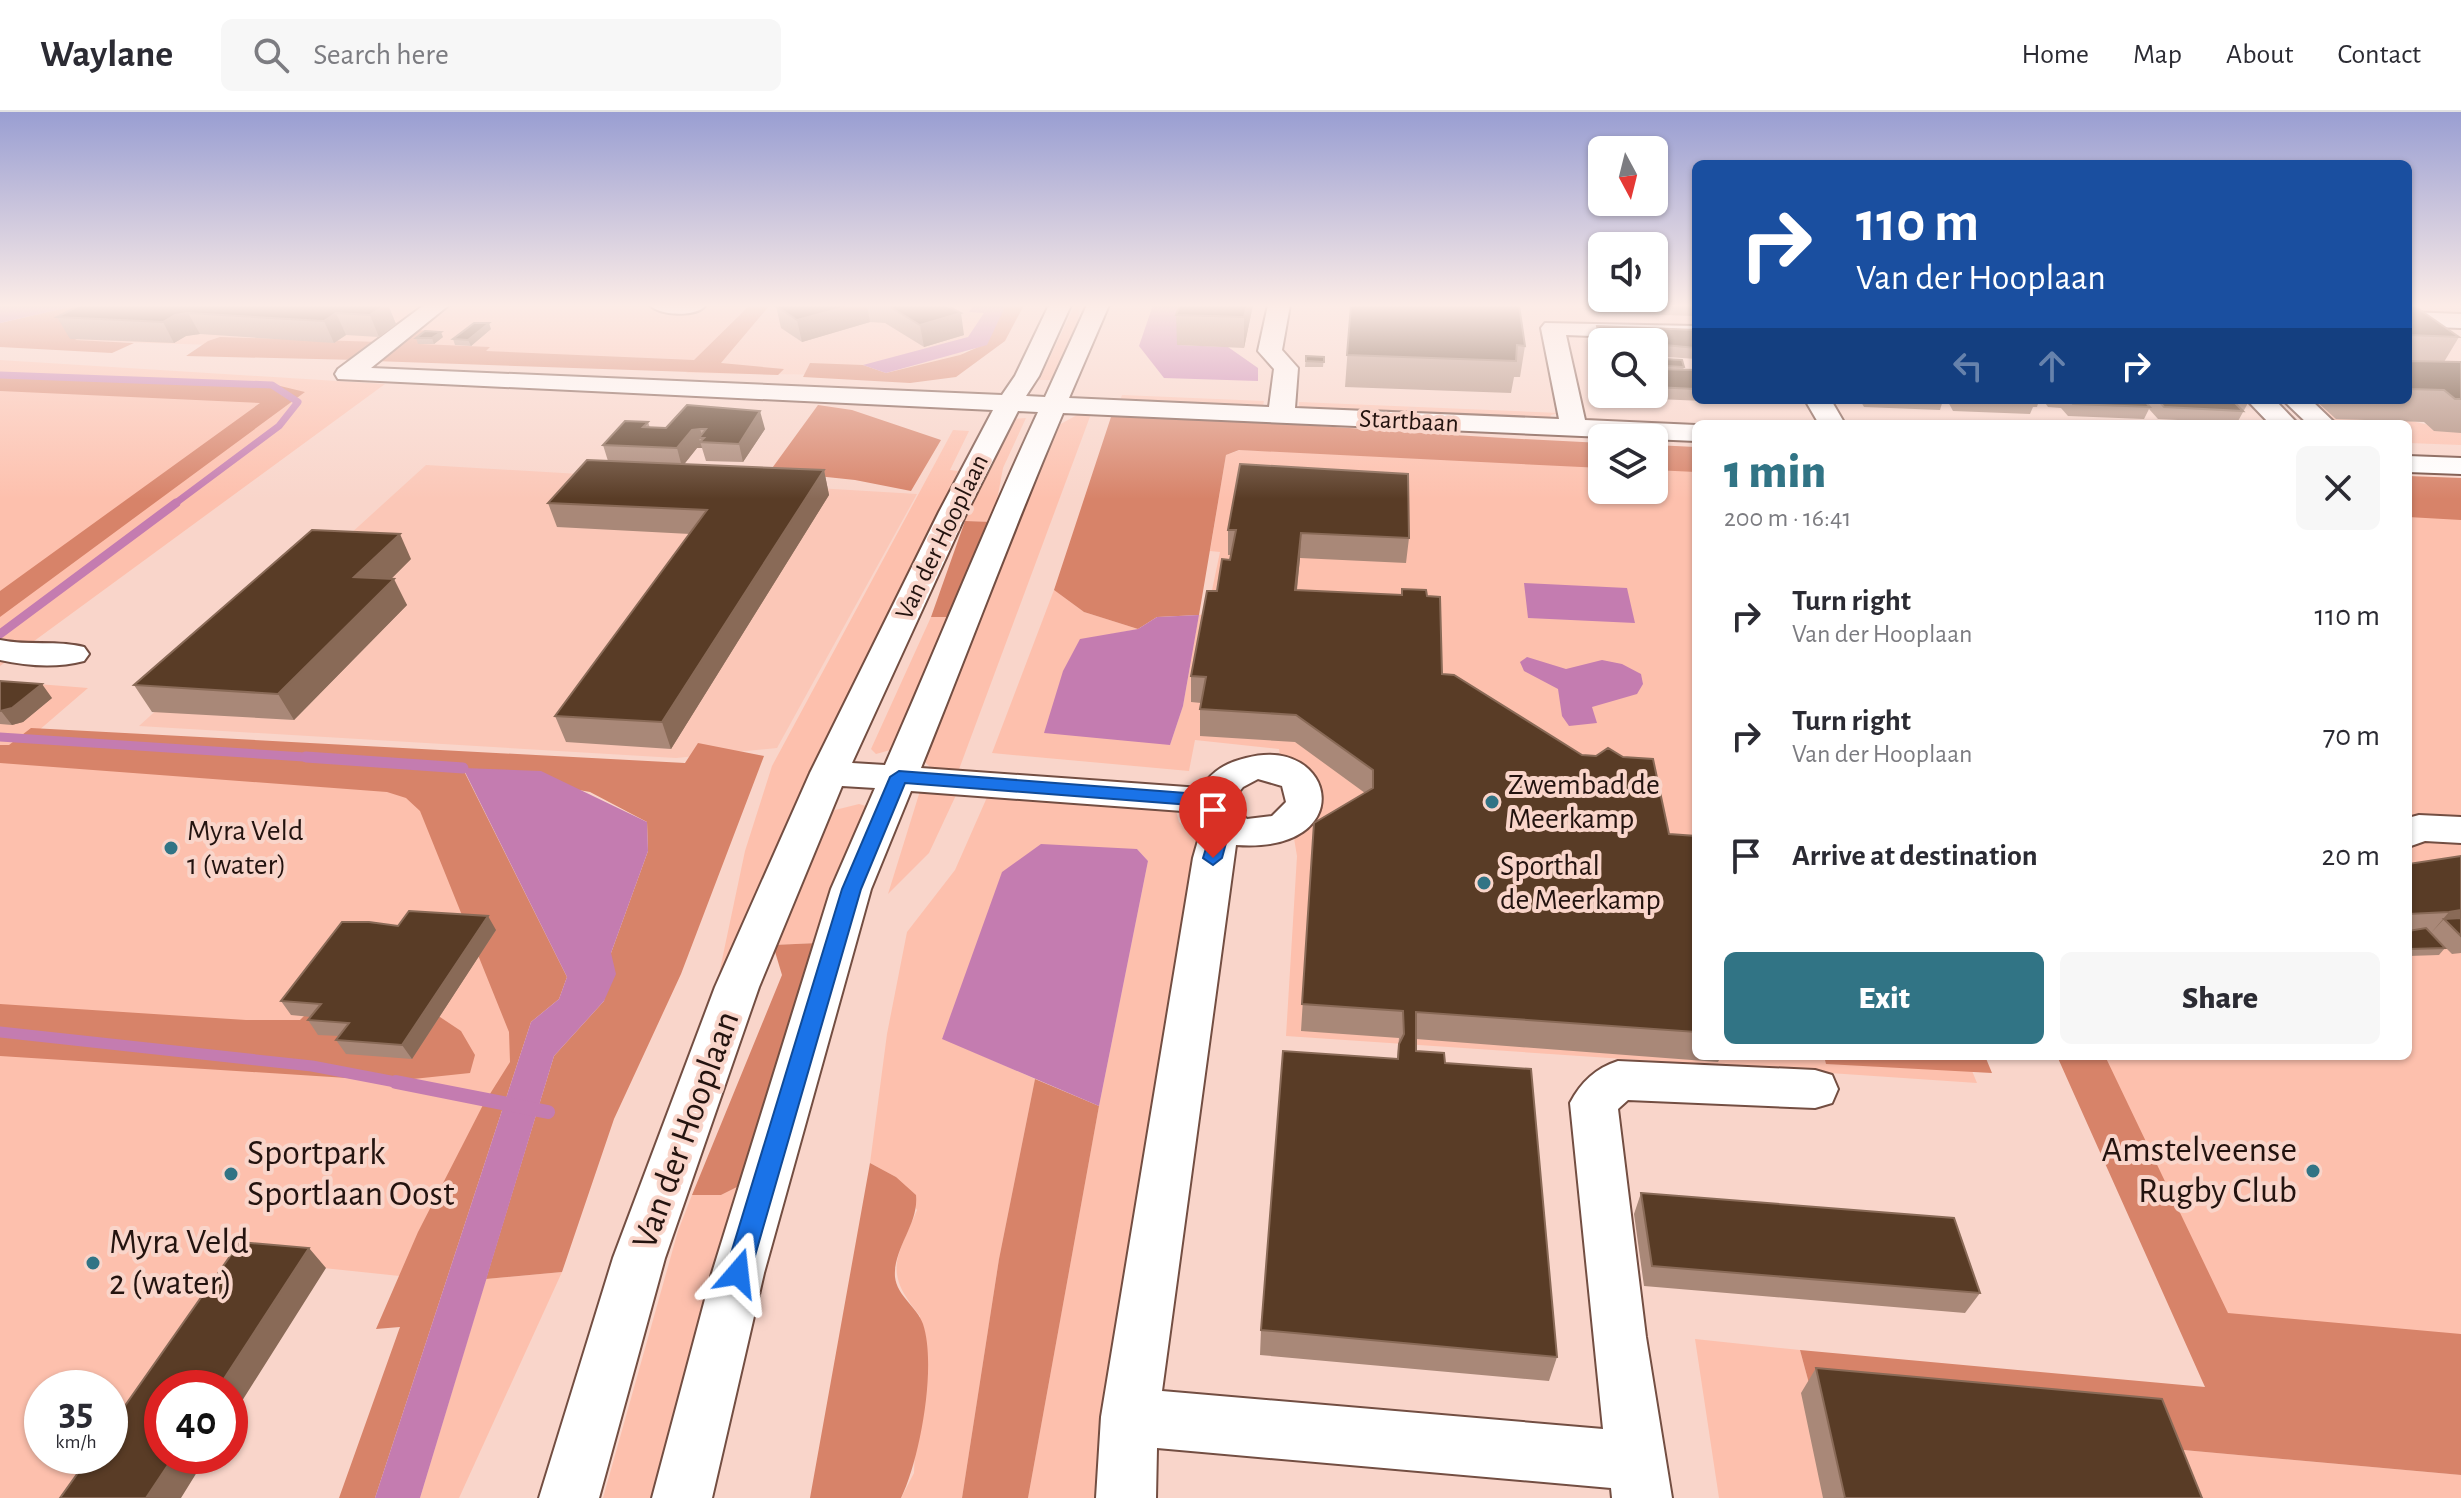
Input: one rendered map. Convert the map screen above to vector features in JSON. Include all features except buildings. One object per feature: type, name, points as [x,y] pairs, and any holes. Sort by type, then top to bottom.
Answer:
[{"type":"street","name":"Startbaan","points":[[353,370],[347,374],[1692,433]]},
{"type":"street","name":"Van der Hooplaan","points":[[569,1498],[639,1258],[737,987],[829,773],[953,512],[1009,403],[1030,370]]},
{"type":"street","name":"Van der Hooplaan","points":[[682,1498],[738,1273],[851,889],[975,596],[998,530],[1068,370]]},
{"type":"street","points":[[1281,415],[1286,370]]},
{"type":"street","points":[[1562,370],[1574,428]]},
{"type":"street","points":[[2264,404],[2281,420]]},
{"type":"street","points":[[2300,404],[2318,420]]},
{"type":"street","points":[[2412,464],[2461,466]]},
{"type":"street","points":[[0,650],[23,655],[72,654]]},
{"type":"street","points":[[829,773],[899,777],[1225,829],[1130,1417],[1126,1498]]},
{"type":"street","points":[[2412,832],[2419,828],[2461,830]]},
{"type":"street","points":[[1130,1417],[1639,1480],[1619,1337],[1594,1103],[1618,1080],[1815,1089]]},
{"type":"shaded area","points":[[0,370],[155,370],[385,384],[0,666]]},
{"type":"shaded area","points":[[624,370],[783,370],[778,375]]},
{"type":"shaded area","points":[[689,370],[951,370],[946,376],[686,373]]},
{"type":"shaded area","points":[[807,370],[876,370],[886,373],[900,370],[966,370],[956,377],[910,383],[803,377]]},
{"type":"shaded area","points":[[1044,370],[1056,370],[1051,380],[1039,380]]},
{"type":"shaded area","points":[[1158,370],[1258,370],[1258,381],[1164,378]]},
{"type":"shaded area","points":[[0,374],[276,385],[305,392],[0,617],[0,591],[260,403],[0,391]]},
{"type":"shaded area","points":[[1122,395],[1264,401],[1263,406],[1120,400]]},
{"type":"shaded area","points":[[1299,402],[1559,413],[1551,415],[1549,419],[1299,408]]},
{"type":"shaded area","points":[[2307,404],[2334,404],[2407,420],[2325,420]]},
{"type":"shaded area","points":[[818,405],[852,410],[941,440],[911,491],[855,480],[770,471]]},
{"type":"shaded area","points":[[1091,414],[958,772],[932,769],[923,760],[1057,426],[1077,415]]},
{"type":"shaded area","points":[[1112,414],[1588,442],[1588,467],[1239,450],[1226,455],[1199,615],[1157,617],[1138,629],[1084,612],[1054,590]]},
{"type":"shaded area","points":[[1026,418],[1003,468],[993,522],[965,521],[1013,419]]},
{"type":"shaded area","points":[[2412,421],[2461,432],[2461,445],[2412,443]]},
{"type":"shaded area","points":[[953,430],[969,431],[950,470],[958,471],[956,475],[962,476],[719,974],[745,851],[772,766]]},
{"type":"shaded area","points":[[1668,446],[1692,447],[1692,472],[1668,471]]},
{"type":"shaded area","name":"Zwembad de Meerkamp","points":[[1240,450],[1588,462],[1588,504],[1668,504],[1668,467],[1692,468],[1692,1060],[1968,1060],[1977,1083],[1286,1036],[1297,856],[1279,749],[1195,740],[1189,771],[992,753],[1054,590],[1084,612],[1138,629],[1080,640],[1170,745],[1183,706],[1199,615],[1207,614],[1220,552],[1210,551],[1226,455]]},
{"type":"shaded area","points":[[426,465],[917,494],[777,748],[676,758],[139,726]]},
{"type":"shaded area","points":[[2412,476],[2461,478],[2461,520],[2412,517]]},
{"type":"shaded area","points":[[2412,516],[2461,519],[2461,1388],[2218,1366],[2067,1060],[2412,1060]]},
{"type":"shaded area","points":[[965,521],[993,522],[950,617],[931,617]]},
{"type":"shaded area","points":[[1524,583],[1627,588],[1635,623],[1528,618]]},
{"type":"shaded area","points":[[1199,615],[1183,706],[1170,745],[1044,733],[1063,671],[1080,639],[1138,629],[1157,617]]},
{"type":"shaded area","points":[[931,617],[950,617],[894,749],[876,754],[871,749]]},
{"type":"shaded area","points":[[1527,657],[1566,669],[1602,660],[1622,664],[1641,674],[1643,684],[1637,694],[1592,707],[1597,723],[1569,726],[1562,716],[1558,689],[1524,671],[1520,662]]},
{"type":"shaded area","name":"Sportpark Sportlaan Oost","points":[[0,681],[88,688],[16,750],[450,778],[535,990],[504,1089],[409,1277],[248,1260],[172,1370],[144,1370],[144,1411],[128,1434],[128,1370],[24,1370],[24,1474],[101,1474],[84,1498],[0,1498]]},
{"type":"shaded area","points":[[31,728],[685,763],[698,743],[764,756],[681,974],[614,1119],[562,1272],[486,1279],[554,1056],[604,1001],[611,953],[648,851],[647,822],[590,792],[463,769],[567,977],[559,999],[531,1022],[375,1498],[339,1498],[400,1327],[376,1329],[418,1232],[483,1105],[510,1062],[509,1032],[420,811],[406,798],[387,792],[0,763],[0,745],[9,745]]},
{"type":"shaded area","points":[[463,768],[541,771],[647,822],[648,851],[611,953],[616,974],[604,1001],[554,1056],[420,1498],[375,1498],[531,1022],[559,999],[567,977]]},
{"type":"shaded area","points":[[920,791],[957,793],[929,853],[888,894]]},
{"type":"shaded area","points":[[988,795],[1175,807],[1179,822],[1199,842],[1135,1498],[1028,1498],[1099,1106],[1148,861],[1137,849],[942,1038],[1035,1079],[999,1259],[962,1498],[901,1498],[914,1473],[920,1316],[901,1287],[897,1265],[903,1241],[917,1210],[896,1177],[870,1163],[887,1034],[907,932],[955,870]]},
{"type":"shaded area","points":[[859,804],[873,808],[818,943],[773,945],[831,811]]},
{"type":"shaded area","points":[[1041,844],[1137,849],[1148,861],[1099,1106],[942,1039],[1002,872]]},
{"type":"shaded area","points":[[818,943],[749,1181],[721,1195],[692,1195],[782,975],[773,945]]},
{"type":"shaded area","points":[[0,1004],[246,1020],[300,1020],[306,1014],[440,1017],[461,1031],[475,1055],[470,1073],[394,1081],[0,1056]]},
{"type":"shaded area","points":[[1825,1060],[1987,1060],[1992,1073],[1826,1064]]},
{"type":"shaded area","points":[[2059,1060],[2107,1060],[2228,1313],[2461,1334],[2461,1475],[1818,1417],[1800,1350],[2205,1387]]},
{"type":"shaded area","points":[[1035,1079],[1099,1106],[1028,1498],[962,1498],[999,1259]]},
{"type":"shaded area","points":[[870,1163],[896,1177],[916,1195],[914,1216],[898,1256],[895,1277],[899,1290],[923,1324],[927,1342],[927,1387],[920,1437],[901,1498],[810,1498]]},
{"type":"shaded area","points":[[749,1181],[661,1498],[603,1498],[678,1231],[692,1195],[721,1195]]},
{"type":"shaded area","points":[[562,1272],[459,1498],[420,1498],[486,1279]]},
{"type":"shaded area","points":[[1695,1339],[1800,1350],[1818,1417],[2461,1475],[2461,1498],[1719,1498]]},
{"type":"waterway","points":[[0,375],[272,385],[298,402],[279,426],[173,505]]},
{"type":"waterway","points":[[0,634],[176,503]]},
{"type":"waterway","points":[[0,737],[328,759]]},
{"type":"waterway","points":[[306,757],[328,759]]},
{"type":"waterway","points":[[328,759],[335,759]]},
{"type":"waterway","points":[[328,759],[463,768]]},
{"type":"waterway","points":[[0,1032],[312,1066],[406,1084]]},
{"type":"waterway","points":[[396,1082],[548,1112]]},
{"type":"place","name":"Zwembad de Meerkamp","points":[[1492,802]]},
{"type":"place","name":"Myra Veld 1 (water)","points":[[171,848]]},
{"type":"place","name":"Sporthal de Meerkamp","points":[[1484,883]]},
{"type":"place","name":"Amstelveense Rugby Club","points":[[2313,1171]]},
{"type":"place","name":"Sportpark Sportlaan Oost","points":[[231,1174]]},
{"type":"place","name":"Myra Veld 2 (water)","points":[[93,1263]]},
{"type":"route","points":[[738,1273],[851,889],[899,777],[1212,801],[1215,813],[1223,821],[1213,858]]}]
